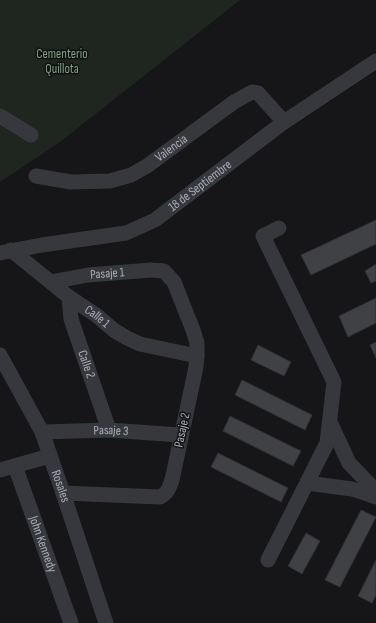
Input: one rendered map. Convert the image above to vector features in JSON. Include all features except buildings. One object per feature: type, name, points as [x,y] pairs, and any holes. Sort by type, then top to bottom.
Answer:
[{"type":"street","name":"18 de Septiembre","points":[[5,252],[126,233],[155,220],[284,122],[376,61]]},
{"type":"street","name":"Valencia","points":[[36,176],[71,182],[110,180],[131,175],[147,166],[234,102],[252,92],[258,93],[284,122]]},
{"type":"street","points":[[0,116],[31,135]]},
{"type":"street","points":[[268,560],[327,443],[334,382],[263,236],[279,228]]},
{"type":"street","name":"Calle 1","points":[[5,252],[51,282],[68,298],[96,315],[115,331],[127,338],[140,344],[197,356]]},
{"type":"street","name":"Pasaje 1","points":[[51,282],[88,275],[151,270],[164,271]]},
{"type":"street","name":"Pasaje 2","points":[[63,493],[160,497],[169,489],[197,356],[197,343],[194,330],[174,282],[164,271]]},
{"type":"street","name":"Calle 2","points":[[68,298],[71,319],[109,430]]},
{"type":"street","name":"Rosales","points":[[0,355],[42,432],[106,623]]},
{"type":"street","points":[[329,421],[348,463],[376,491]]},
{"type":"street","name":"Pasaje 3","points":[[42,432],[109,430],[180,435]]},
{"type":"street","points":[[0,470],[50,456]]},
{"type":"street","name":"John Kennedy","points":[[15,466],[71,623]]},
{"type":"street","points":[[307,482],[352,489],[376,497]]},
{"type":"green space","name":"Cementerio Quillota","points":[[0,0],[240,0],[60,142],[0,182]]}]
